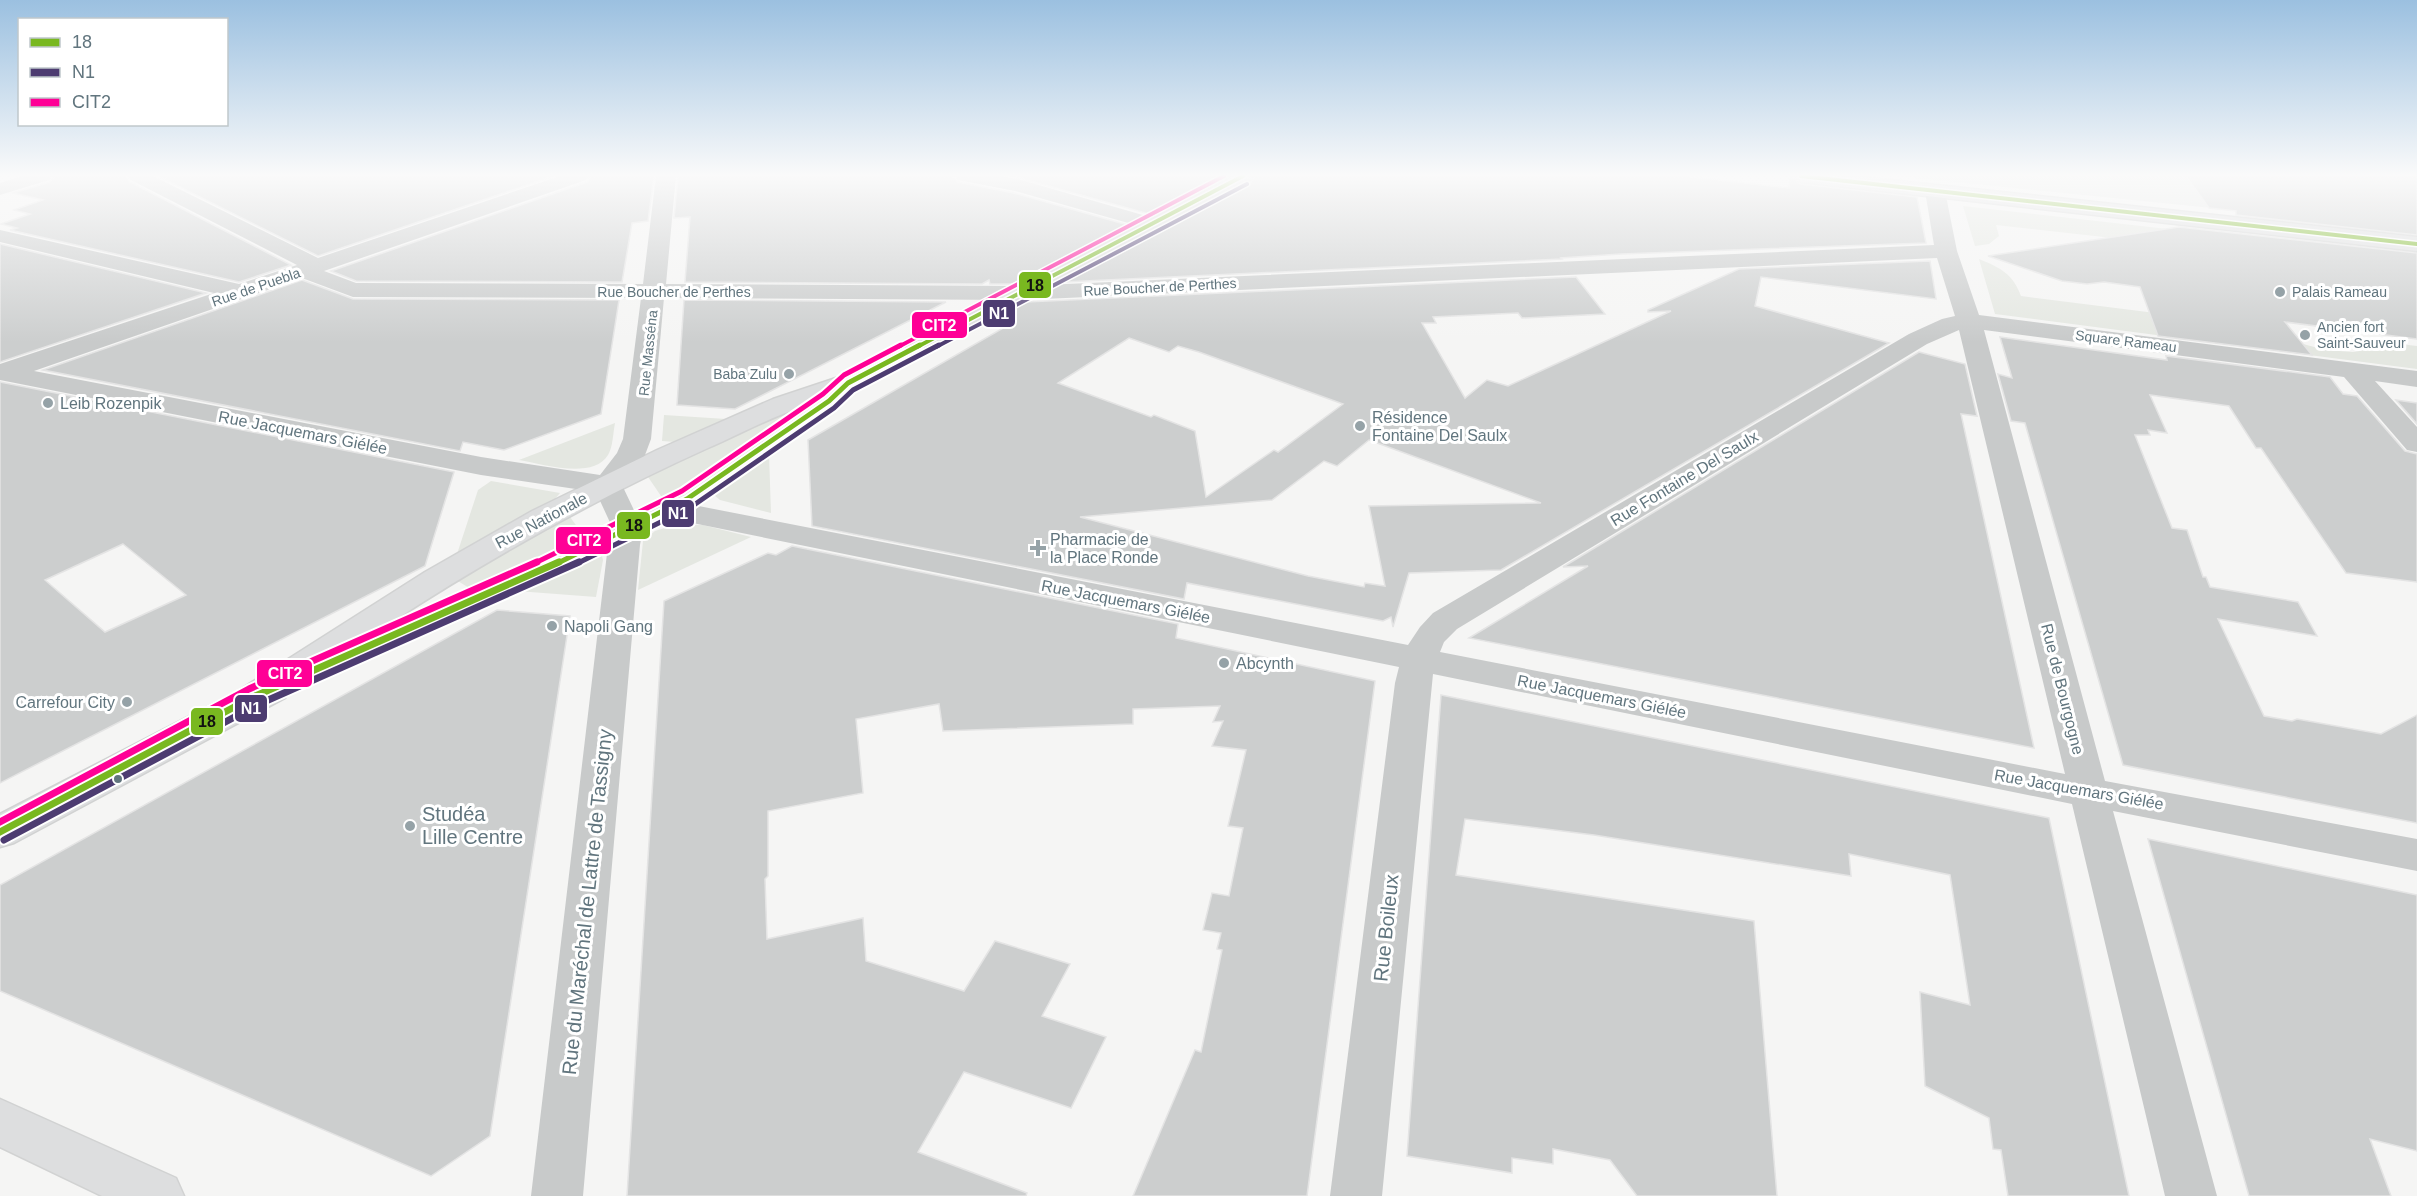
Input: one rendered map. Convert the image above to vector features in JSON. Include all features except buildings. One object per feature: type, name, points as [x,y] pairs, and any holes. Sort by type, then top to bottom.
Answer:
[{"type":"street","name":"Rue Boucher de Perthes","points":[[242,232],[353,290],[1022,293],[1946,251]]},
{"type":"street","name":"Rue de Puebla","points":[[0,373],[418,232]]},
{"type":"street","name":"Rue Masséna","points":[[607,485],[631,455],[637,439],[660,232]]},
{"type":"street","name":"Rue Nationale","points":[[253,697],[436,579],[527,525],[653,462],[782,405],[848,383],[1138,232]]},
{"type":"street","points":[[1942,232],[1946,251],[1969,321]]},
{"type":"street","points":[[2306,232],[2417,244]]},
{"type":"street","points":[[0,236],[241,292]]},
{"type":"street","name":"Square Rameau","points":[[1969,321],[2417,379]]},
{"type":"street","name":"Rue Fontaine Del Saulx","points":[[1419,660],[1423,646],[1433,631],[1483,597],[1918,339],[1951,324],[1969,321]]},
{"type":"street","name":"Rue de Bourgogne","points":[[1969,321],[2191,1196]]},
{"type":"street","points":[[2352,371],[2417,444]]},
{"type":"street","name":"Rue Jacquemars Giélée","points":[[0,373],[481,466],[607,485]]},
{"type":"street","name":"Rue Nationale","points":[[0,832],[253,697],[544,570],[668,509],[718,480],[829,401],[848,383]]},
{"type":"street","points":[[607,485],[628,529]]},
{"type":"street","name":"Rue Jacquemars Giélée","points":[[668,509],[1419,660],[2417,855]]},
{"type":"street","name":"Rue du Maréchal de Lattre de Tassigny","points":[[557,1196],[628,529]]},
{"type":"street","name":"Rue Boileux","points":[[1356,1196],[1413,683],[1419,660]]},
{"type":"street","points":[[0,1122],[158,1196]]},
{"type":"shaded area","points":[[1971,232],[1998,232],[1999,236],[1989,244],[1975,246]]},
{"type":"shaded area","points":[[2057,232],[2193,232],[2417,257],[2220,250]]},
{"type":"shaded area","points":[[1979,259],[1994,265],[2010,277],[2021,296],[2259,326],[2296,342],[2325,350],[2353,352],[2366,350],[2373,343],[2382,342],[2417,346],[2417,369],[1995,314]]},
{"type":"shaded area","points":[[779,411],[792,417],[671,498],[661,496],[646,474]]},
{"type":"shaded area","points":[[664,415],[726,419],[675,442],[662,441]]},
{"type":"shaded area","points":[[615,423],[610,452],[601,463],[591,467],[579,469],[553,467],[519,460]]},
{"type":"shaded area","points":[[769,454],[771,513],[720,500],[714,495],[717,489]]},
{"type":"shaded area","points":[[491,481],[560,493],[554,500],[457,554],[478,490]]},
{"type":"shaded area","points":[[560,516],[570,517],[584,536],[583,540],[474,591],[453,578]]},
{"type":"shaded area","points":[[677,524],[703,525],[751,537],[638,590],[643,541],[655,531]]},
{"type":"shaded area","points":[[597,554],[602,556],[603,560],[596,597],[517,591]]},
{"type":"transit line","name":"CIT2","points":[[0,822],[249,689],[556,554],[682,491],[823,394],[844,375],[1117,232]]},
{"type":"transit line","name":"18","points":[[0,832],[253,697],[560,562],[687,499],[829,401],[848,383],[1136,232]]},
{"type":"transit line","name":"N1","points":[[4,840],[257,705],[564,570],[691,507],[834,408],[853,390],[1156,232]]},
{"type":"transit line","name":"18","points":[[2307,232],[2417,244]]},
{"type":"place","name":"Palais Rameau","points":[[2280,292]]},
{"type":"place","name":"Ancien fort Saint-Sauveur","points":[[2305,335]]},
{"type":"place","name":"Baba Zulu","points":[[789,374]]},
{"type":"place","name":"Leib Rozenpik","points":[[48,403]]},
{"type":"place","name":"Résidence Fontaine Del Saulx","points":[[1360,426]]},
{"type":"place","name":"Pharmacie de la Place Ronde","points":[[1038,548]]},
{"type":"place","name":"Napoli Gang","points":[[552,626]]},
{"type":"place","name":"Abcynth","points":[[1224,663]]},
{"type":"place","name":"Carrefour City","points":[[127,702]]},
{"type":"place","name":"Studéa Lille Centre","points":[[410,826]]}]
